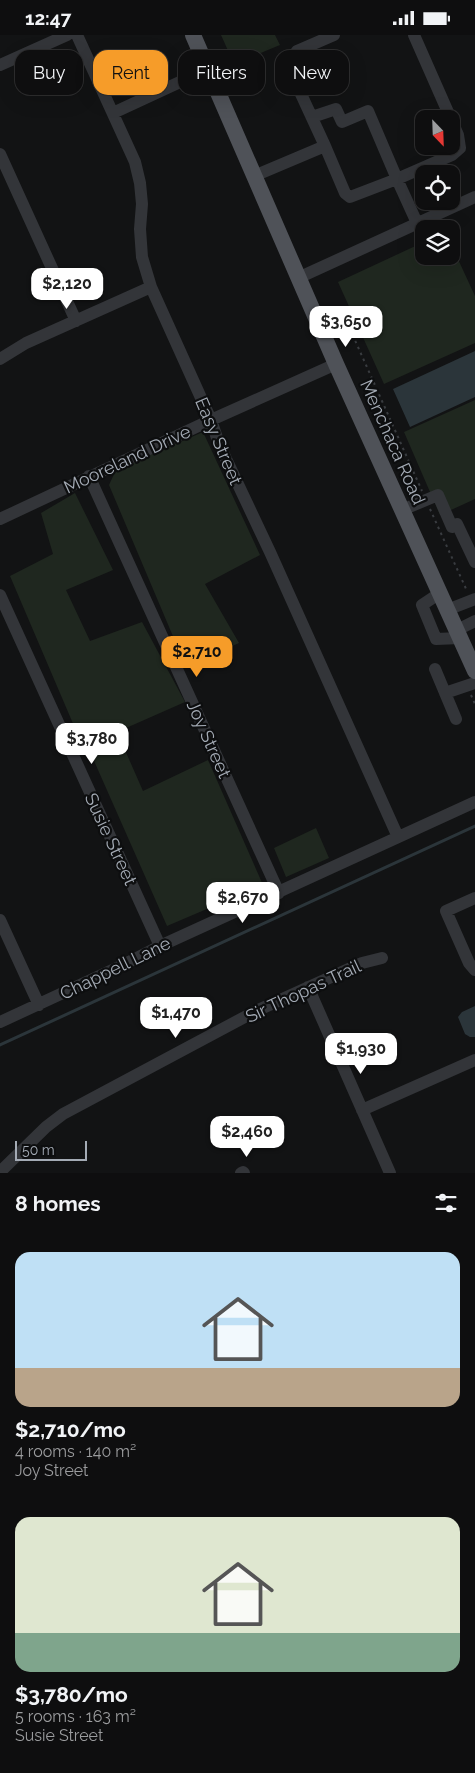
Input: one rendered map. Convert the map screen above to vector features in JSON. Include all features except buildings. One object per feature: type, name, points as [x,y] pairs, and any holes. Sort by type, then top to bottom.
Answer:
[{"type":"main road","name":"Menchaca Road","points":[[193,35],[200,50]]},
{"type":"main road","name":"Menchaca Road","points":[[219,95],[336,364],[458,634],[473,662]]},
{"type":"street","points":[[0,65],[66,35]]},
{"type":"street","name":"Easy Street","points":[[77,35],[138,173],[142,204],[141,250],[151,287],[211,420],[219,444],[270,552],[398,837]]},
{"type":"street","points":[[334,35],[297,51],[290,61],[294,81],[345,193],[350,197],[452,155]]},
{"type":"street","points":[[414,35],[447,110]]},
{"type":"street","points":[[113,113],[178,83]]},
{"type":"street","points":[[312,117],[336,109],[342,122],[368,111],[416,220]]},
{"type":"street","points":[[254,176],[325,146]]},
{"type":"street","points":[[0,155],[76,321]]},
{"type":"street","points":[[424,220],[475,197]]},
{"type":"street","points":[[298,278],[415,224]]},
{"type":"street","points":[[0,359],[26,343],[151,287]]},
{"type":"street","name":"Mooreland Drive","points":[[0,519],[89,476],[336,364]]},
{"type":"street","name":"Joy Street","points":[[89,476],[279,893]]},
{"type":"street","points":[[402,510],[438,495],[475,562]]},
{"type":"street","points":[[440,593],[422,605],[436,639],[458,634],[475,621]]},
{"type":"street","name":"Susie Street","points":[[0,595],[160,946]]},
{"type":"street","points":[[448,610],[473,599]]},
{"type":"street","points":[[435,669],[456,719]]},
{"type":"street","points":[[445,693],[475,683]]},
{"type":"street","name":"Chappell Lane","points":[[0,1022],[160,946],[475,802]]},
{"type":"street","points":[[475,898],[446,911],[469,963],[475,970]]},
{"type":"street","points":[[0,919],[39,1005]]},
{"type":"street","name":"Sir Thopas Trail","points":[[0,1172],[46,1127],[63,1114],[256,1011],[362,963],[382,958]]},
{"type":"street","points":[[308,987],[390,1173]]},
{"type":"street","points":[[362,1110],[475,1060]]},
{"type":"path","points":[[350,329],[426,500],[473,599]]},
{"type":"shaded area","points":[[221,35],[275,35],[280,45],[265,51],[228,50]]},
{"type":"shaded area","points":[[415,246],[415,265],[460,264],[475,296],[475,343],[384,384],[338,282]]},
{"type":"shaded area","points":[[475,351],[475,397],[410,427],[393,389]]},
{"type":"shaded area","points":[[475,400],[475,499],[440,515],[404,432]]},
{"type":"shaded area","points":[[203,432],[260,555],[205,584],[239,643],[186,667],[109,485],[116,470]]},
{"type":"shaded area","points":[[75,493],[113,570],[66,590],[90,641],[142,622],[185,702],[83,747],[10,576],[53,554],[41,513]]},
{"type":"shaded area","points":[[121,741],[143,791],[208,760],[263,885],[167,926],[91,754]]},
{"type":"shaded area","points":[[316,828],[329,858],[286,877],[274,848]]},
{"type":"shaded area","points":[[475,1006],[475,1037],[470,1037],[465,1034],[458,1017],[462,1012]]},
{"type":"waterway","points":[[0,1045],[475,826]]}]
